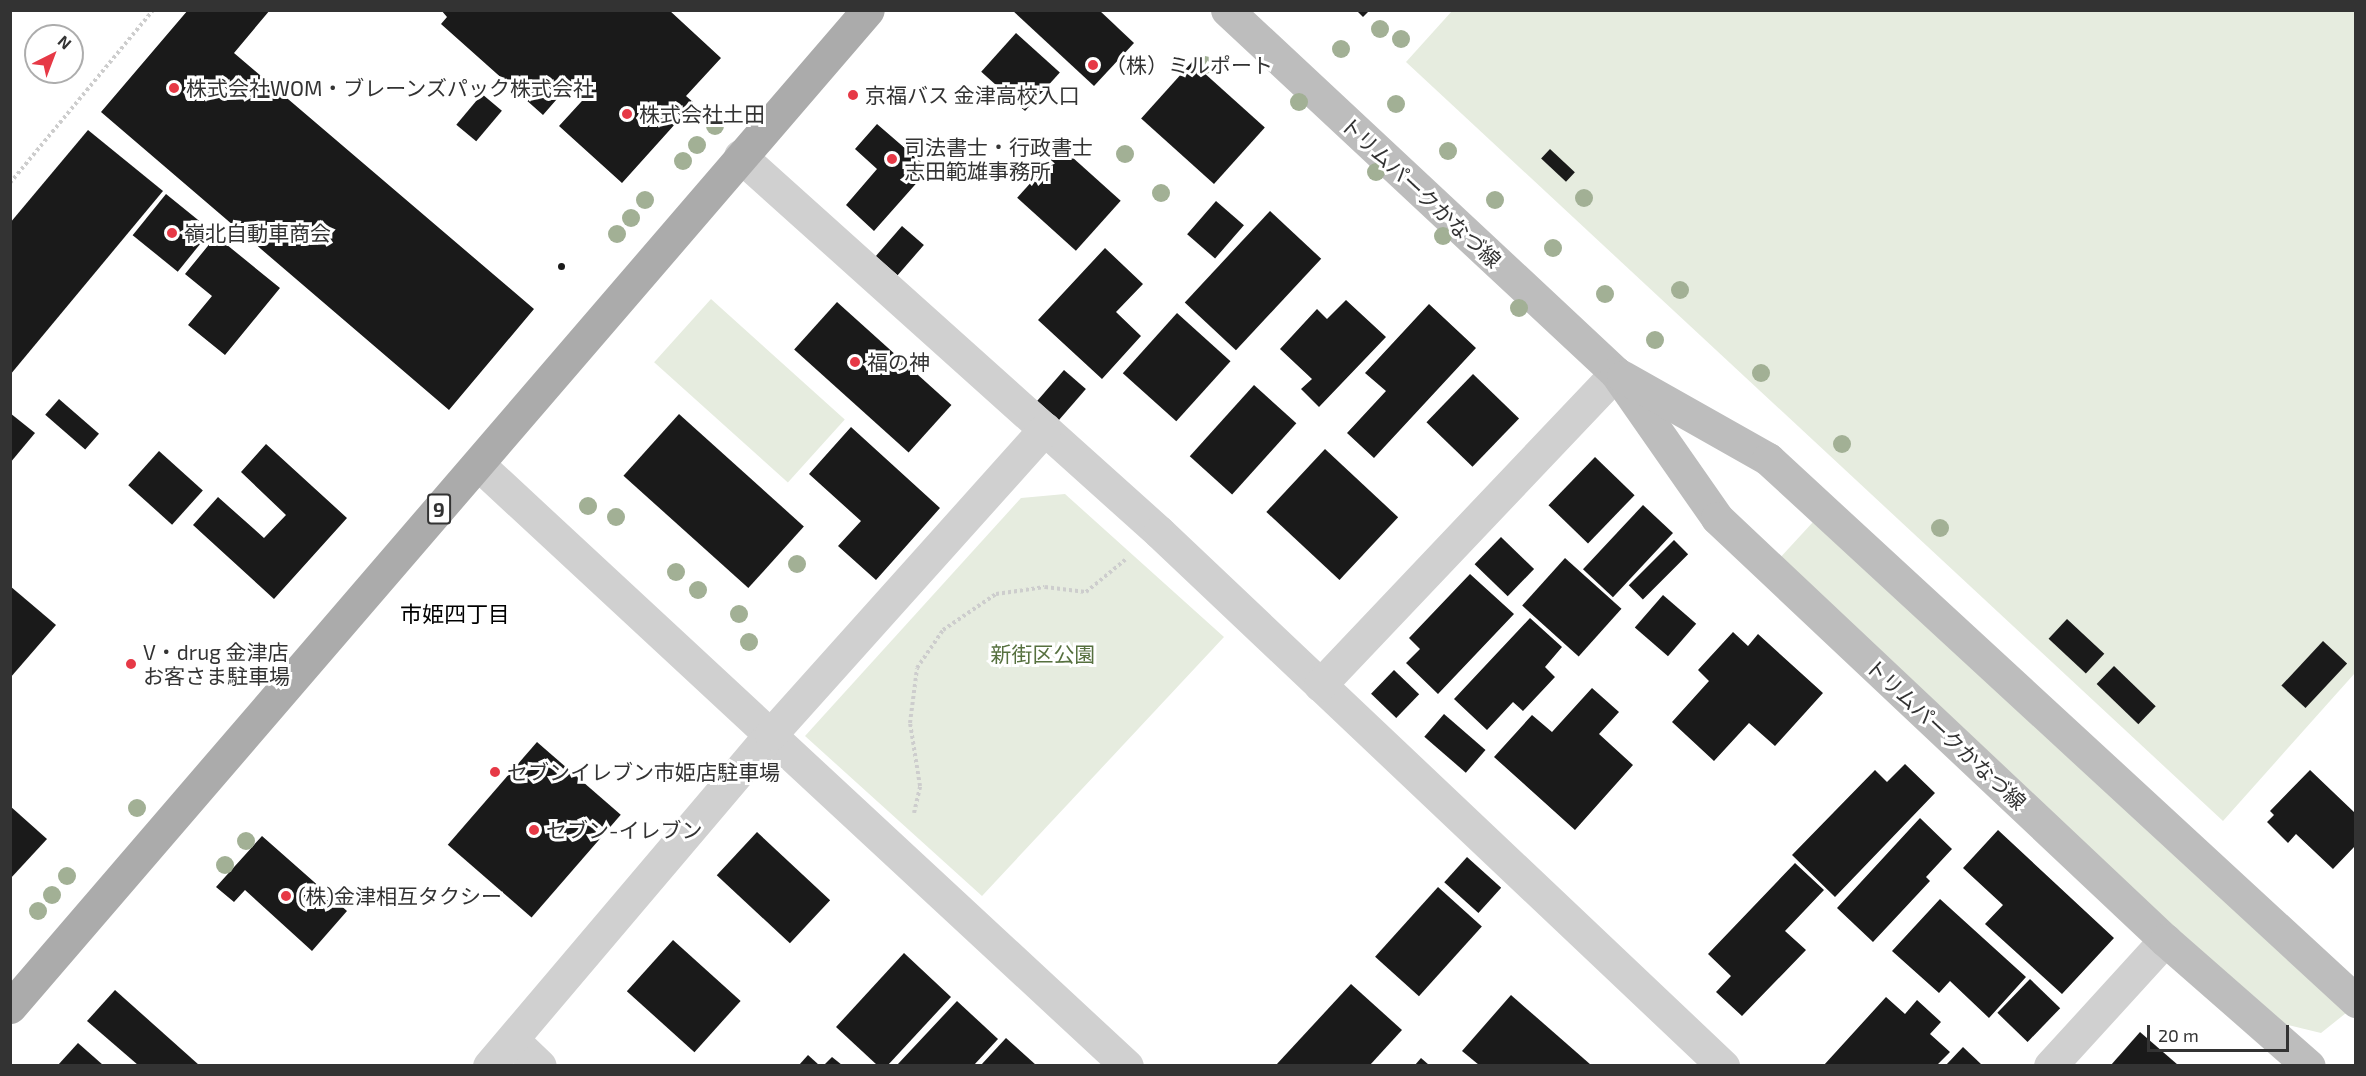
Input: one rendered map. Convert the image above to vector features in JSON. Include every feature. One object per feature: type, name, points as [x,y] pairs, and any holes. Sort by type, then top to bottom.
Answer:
[{"type":"main road","name":"9","points":[[10,1007],[868,10]]},
{"type":"main road","name":"トリムパークかなづ線","points":[[1227,10],[1616,373],[1717,518],[2165,940],[2309,1065]]},
{"type":"main road","name":"トリムパークかなづ線","points":[[1616,373],[1768,459],[2355,1001]]},
{"type":"street","points":[[740,156],[1159,532],[1723,1065]]},
{"type":"street","points":[[1320,685],[1616,373]]},
{"type":"street","points":[[489,1065],[513,1040],[771,734],[1045,429]]},
{"type":"street","points":[[478,464],[1127,1065]]},
{"type":"street","points":[[2049,1065],[2165,940]]},
{"type":"street","points":[[513,1040],[540,1065]]},
{"type":"path","points":[[10,183],[153,10]]},
{"type":"path","points":[[910,818],[916,811],[920,786],[910,723],[917,668],[943,630],[996,594],[1046,587],[1086,592],[1159,532]]},
{"type":"green space","points":[[1452,11],[2355,11],[2355,673],[2223,821],[1406,62]]},
{"type":"green space","points":[[711,299],[845,419],[788,483],[654,362]]},
{"type":"green space","name":"新街区公園","points":[[1065,494],[1224,637],[982,896],[805,736],[1021,498]]},
{"type":"green space","points":[[1813,522],[2346,1013],[2321,1033],[2276,1022],[1778,560]]},
{"type":"building","points":[[188,10],[270,10],[234,53],[534,309],[449,410],[101,112]]},
{"type":"building","points":[[441,10],[669,10],[721,58],[686,96],[694,103],[622,183],[559,126],[592,90],[577,76],[543,115],[441,24],[447,17]]},
{"type":"building","name":"（株）ミルポート","points":[[1012,10],[1099,10],[1134,43],[1094,86]]},
{"type":"building","points":[[1356,10],[1370,10],[1363,17]]},
{"type":"building","points":[[1016,33],[1060,72],[1025,111],[981,72]]},
{"type":"building","points":[[1192,62],[1265,128],[1214,184],[1141,118]]},
{"type":"building","points":[[482,94],[502,111],[476,141],[456,125]]},
{"type":"building","name":"司法書士・行政書士 志田範雄事務所","points":[[877,124],[929,169],[874,231],[846,205],[877,169],[855,149]]},
{"type":"building","points":[[88,130],[163,191],[10,375],[10,223]]},
{"type":"building","points":[[1062,148],[1121,201],[1076,251],[1017,198]]},
{"type":"building","points":[[1550,149],[1575,172],[1566,182],[1541,159]]},
{"type":"building","name":"嶺北自動車商会","points":[[166,194],[211,231],[178,272],[133,235]]},
{"type":"building","points":[[1216,201],[1244,225],[1215,258],[1187,234]]},
{"type":"building","points":[[1270,211],[1321,259],[1236,350],[1185,302]]},
{"type":"building","points":[[902,226],[924,245],[898,275],[876,256]]},
{"type":"building","points":[[216,236],[280,288],[225,355],[188,325],[212,296],[185,274]]},
{"type":"building","points":[[1105,248],[1143,284],[1116,312],[1141,336],[1102,379],[1038,320]]},
{"type":"building","points":[[561,263],[564,266],[561,269],[558,266]]},
{"type":"building","points":[[1346,300],[1386,337],[1319,407],[1301,389],[1312,379],[1280,349],[1317,309],[1327,319]]},
{"type":"building","name":"福の神","points":[[837,302],[951,405],[909,453],[794,350]]},
{"type":"building","points":[[1429,304],[1476,348],[1374,458],[1347,433],[1386,391],[1365,373]]},
{"type":"building","points":[[1177,313],[1231,361],[1176,421],[1123,373]]},
{"type":"building","points":[[1064,370],[1086,389],[1059,420],[1037,401]]},
{"type":"building","points":[[1473,374],[1519,418],[1472,467],[1426,422]]},
{"type":"building","points":[[1254,385],[1296,423],[1232,494],[1190,456]]},
{"type":"building","points":[[59,399],[99,434],[85,450],[45,415]]},
{"type":"building","points":[[10,413],[35,433],[10,463]]},
{"type":"building","points":[[679,414],[804,526],[748,588],[623,476]]},
{"type":"building","points":[[851,427],[940,508],[876,580],[838,546],[861,521],[809,474]]},
{"type":"building","points":[[266,444],[347,518],[274,599],[193,525],[218,497],[264,538],[286,515],[241,472]]},
{"type":"building","points":[[1325,449],[1398,517],[1339,580],[1266,512]]},
{"type":"building","points":[[159,451],[203,490],[172,525],[128,485]]},
{"type":"building","points":[[1595,457],[1635,495],[1588,543],[1548,505]]},
{"type":"building","points":[[1643,505],[1673,533],[1613,597],[1583,569]]},
{"type":"building","points":[[1501,537],[1534,569],[1508,596],[1475,564]]},
{"type":"building","points":[[1674,540],[1688,554],[1643,599],[1629,585]]},
{"type":"building","points":[[1565,558],[1621,609],[1579,656],[1522,606]]},
{"type":"building","points":[[1470,574],[1514,614],[1438,694],[1406,663],[1420,649],[1409,638]]},
{"type":"building","points":[[10,586],[56,625],[10,678]]},
{"type":"building","points":[[1663,595],[1696,624],[1668,656],[1635,627]]},
{"type":"building","points":[[1530,618],[1562,647],[1545,667],[1555,677],[1523,711],[1513,702],[1487,730],[1454,699]]},
{"type":"building","points":[[2067,619],[2104,654],[2086,674],[2049,639]]},
{"type":"building","points":[[1733,632],[1748,646],[1758,634],[1823,693],[1775,746],[1749,723],[1714,761],[1672,722],[1709,681],[1698,670]]},
{"type":"building","points":[[2323,641],[2347,664],[2306,708],[2281,686]]},
{"type":"building","points":[[2114,666],[2156,706],[2138,724],[2097,684]]},
{"type":"building","points":[[1394,670],[1419,694],[1396,718],[1371,694]]},
{"type":"building","points":[[1592,688],[1619,712],[1599,734],[1633,765],[1575,830],[1494,757],[1532,715],[1552,732]]},
{"type":"building","points":[[1444,714],[1486,750],[1466,773],[1424,737]]},
{"type":"building","name":"セブン-イレブン","points":[[537,742],[621,815],[532,917],[448,845]]},
{"type":"building","points":[[1905,764],[1935,793],[1835,897],[1792,855],[1875,770],[1887,782]]},
{"type":"building","points":[[2310,770],[2355,813],[2355,846],[2333,869],[2296,834],[2288,843],[2267,822],[2274,815],[2270,811]]},
{"type":"building","points":[[10,806],[47,839],[10,879]]},
{"type":"building","points":[[1920,818],[1952,849],[1926,877],[1930,881],[1873,942],[1837,908]]},
{"type":"building","points":[[1998,830],[2114,938],[2062,994],[1985,924],[2003,905],[1963,868]]},
{"type":"building","points":[[757,832],[830,900],[790,943],[717,875]]},
{"type":"building","points":[[262,836],[347,911],[312,951],[245,890],[234,902],[216,887]]},
{"type":"building","points":[[1467,857],[1501,888],[1478,913],[1444,882]]},
{"type":"building","points":[[1795,863],[1824,890],[1785,931],[1806,950],[1742,1016],[1716,992],[1731,976],[1708,954]]},
{"type":"building","points":[[1438,887],[1482,926],[1419,996],[1375,957]]},
{"type":"building","points":[[1940,899],[2026,977],[1989,1018],[1950,981],[1939,993],[1892,951]]},
{"type":"building","points":[[673,940],[741,1001],[694,1052],[627,991]]},
{"type":"building","points":[[904,953],[951,997],[888,1065],[877,1065],[836,1027]]},
{"type":"building","points":[[2030,979],[2060,1008],[2028,1042],[1997,1013]]},
{"type":"building","points":[[1351,984],[1402,1030],[1370,1065],[1276,1065]]},
{"type":"building","points":[[115,990],[199,1065],[138,1065],[87,1021]]},
{"type":"building","points":[[1511,995],[1591,1065],[1479,1065],[1462,1051]]},
{"type":"building","points":[[1886,997],[1905,1014],[1917,1000],[1941,1022],[1930,1034],[1950,1052],[1937,1065],[1824,1065]]},
{"type":"building","points":[[957,1001],[998,1039],[974,1065],[897,1065]]},
{"type":"building","points":[[2140,1032],[2178,1065],[2111,1065]]},
{"type":"building","points":[[1006,1038],[1036,1065],[981,1065]]},
{"type":"building","points":[[78,1043],[103,1065],[58,1065]]},
{"type":"building","points":[[1963,1047],[1982,1065],[1946,1065]]},
{"type":"building","points":[[808,1055],[819,1065],[799,1065]]},
{"type":"building","points":[[832,1057],[842,1065],[824,1065]]},
{"type":"building","points":[[1421,1058],[1429,1065],[1415,1065]]},
{"type":"place","name":"（株）ミルポート","points":[[1093,65]]},
{"type":"place","name":"株式会社WOM・ブレーンズパック株式会社","points":[[174,88]]},
{"type":"place","name":"京福バス 金津高校入口","points":[[853,95]]},
{"type":"place","name":"株式会社土田","points":[[627,114]]},
{"type":"place","name":"司法書士・行政書士 志田範雄事務所","points":[[892,159]]},
{"type":"place","name":"嶺北自動車商会","points":[[172,233]]},
{"type":"place","name":"福の神","points":[[855,362]]},
{"type":"place","name":"V・drug 金津店 お客さま駐車場","points":[[131,664]]},
{"type":"place","name":"セブンイレブン市姫店駐車場","points":[[495,772]]},
{"type":"place","name":"セブン-イレブン","points":[[534,830]]},
{"type":"place","name":"(株)金津相互タクシー","points":[[286,896]]},
{"type":"district","name":"市姫四丁目","points":[[455,614]]}]
